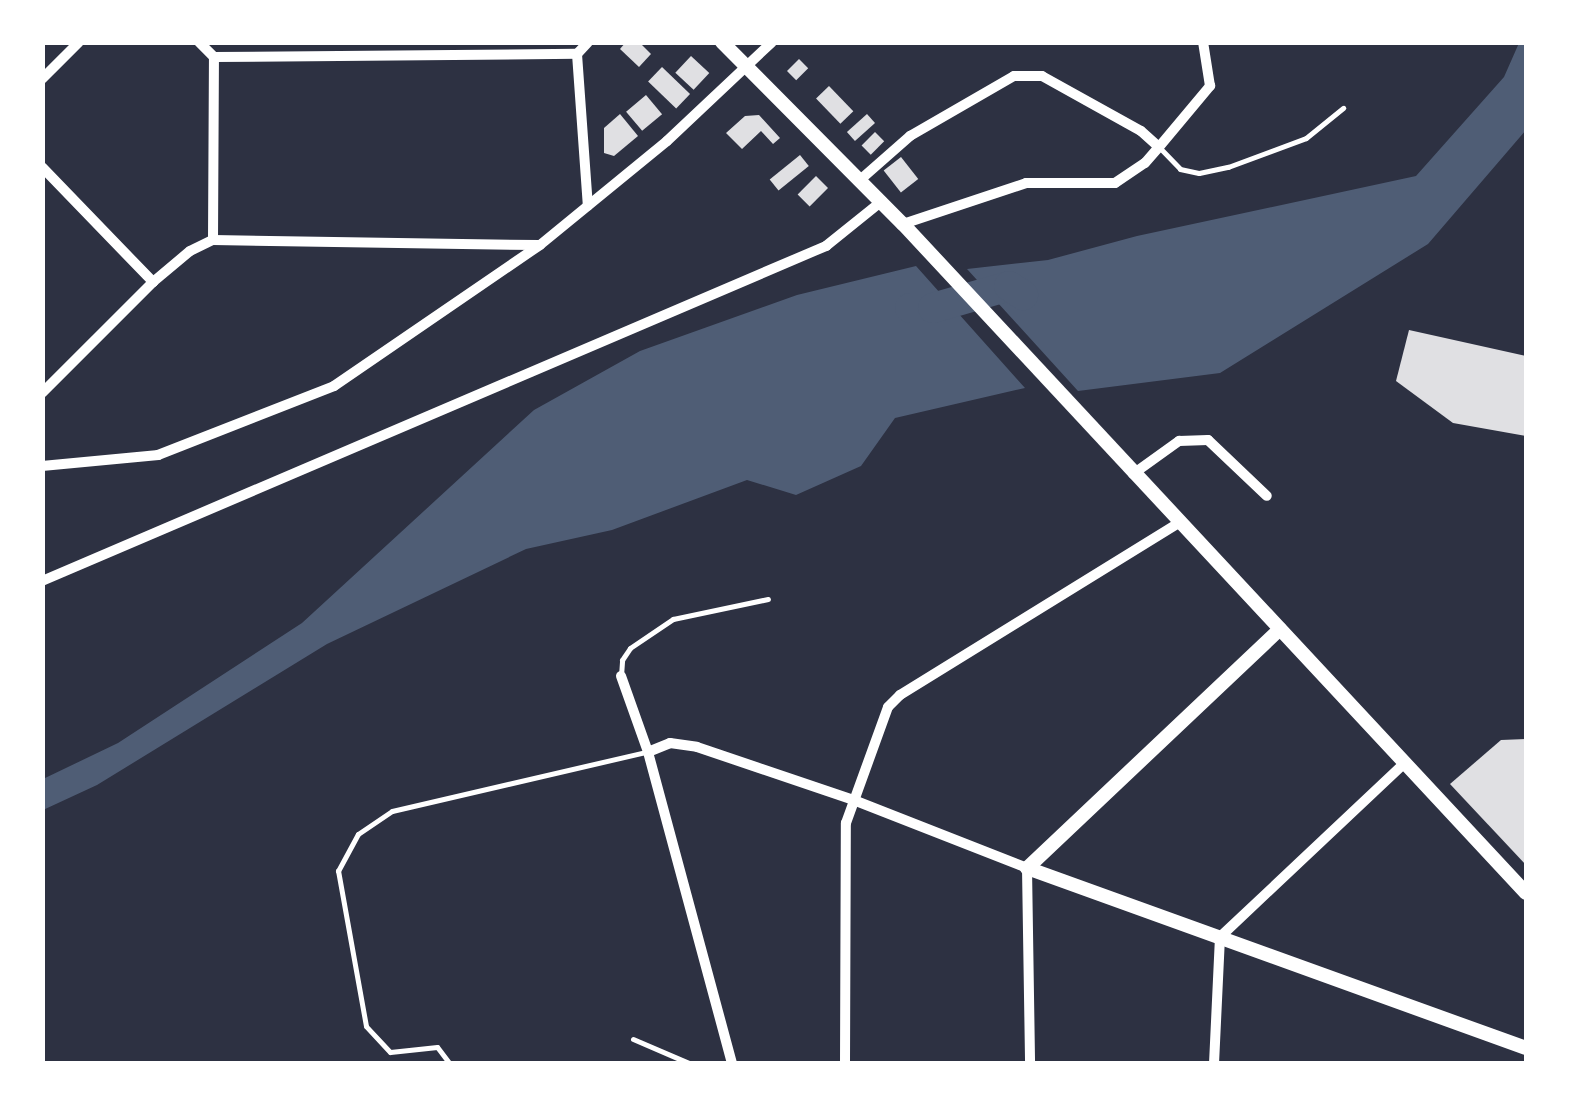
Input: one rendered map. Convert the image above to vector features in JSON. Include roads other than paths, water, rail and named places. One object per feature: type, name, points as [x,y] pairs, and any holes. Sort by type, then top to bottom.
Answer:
[{"type":"main road","points":[[722,42],[882,201],[1526,893]]},
{"type":"main road","points":[[1280,628],[1027,868],[1526,1048]]},
{"type":"street","points":[[42,80],[79,42]]},
{"type":"street","points":[[199,42],[214,57],[213,240]]},
{"type":"street","points":[[588,42],[577,54],[588,206]]},
{"type":"street","points":[[42,466],[158,455],[334,386],[540,245],[772,42]]},
{"type":"street","points":[[903,224],[1026,183],[1116,182],[1145,163],[1210,86],[1205,44]]},
{"type":"street","points":[[214,57],[577,54]]},
{"type":"street","points":[[860,180],[910,136],[1014,76],[1042,76],[1141,131],[1159,147]]},
{"type":"street","points":[[42,167],[153,282]]},
{"type":"street","points":[[42,581],[826,246],[882,201]]},
{"type":"street","points":[[42,393],[153,282],[190,251],[213,240],[540,245]]},
{"type":"street","points":[[1133,474],[1180,441],[1208,440],[1267,496]]},
{"type":"street","points":[[845,1064],[846,823],[851,798],[888,706],[900,694],[1179,523]]},
{"type":"street","points":[[622,676],[648,752],[732,1064]]},
{"type":"street","points":[[648,752],[670,743],[696,746],[851,798],[1027,868],[1030,1064]]},
{"type":"street","points":[[1214,1064],[1220,937],[1406,762]]},
{"type":"lane","points":[[1159,147],[1180,169],[1199,173],[1228,167],[1306,138],[1343,108]]},
{"type":"lane","points":[[622,676],[622,660],[630,648],[673,619],[768,600]]},
{"type":"lane","points":[[450,1064],[437,1047],[390,1052],[366,1026],[338,871],[358,834],[392,811],[648,752]]},
{"type":"lane","points":[[632,1039],[691,1064]]},
{"type":"water","points":[[1519,43],[1526,43],[1526,130],[1428,244],[1220,373],[1078,391],[967,269],[1048,260],[1137,236],[1416,176],[1504,77]]},
{"type":"water","points":[[916,266],[1025,388],[895,418],[861,466],[796,495],[747,480],[612,530],[526,549],[327,644],[97,785],[43,810],[43,779],[118,743],[302,623],[534,410],[640,351],[797,295]]},
{"type":"waterway","points":[[910,308],[933,308],[1009,286],[1023,295]]}]
